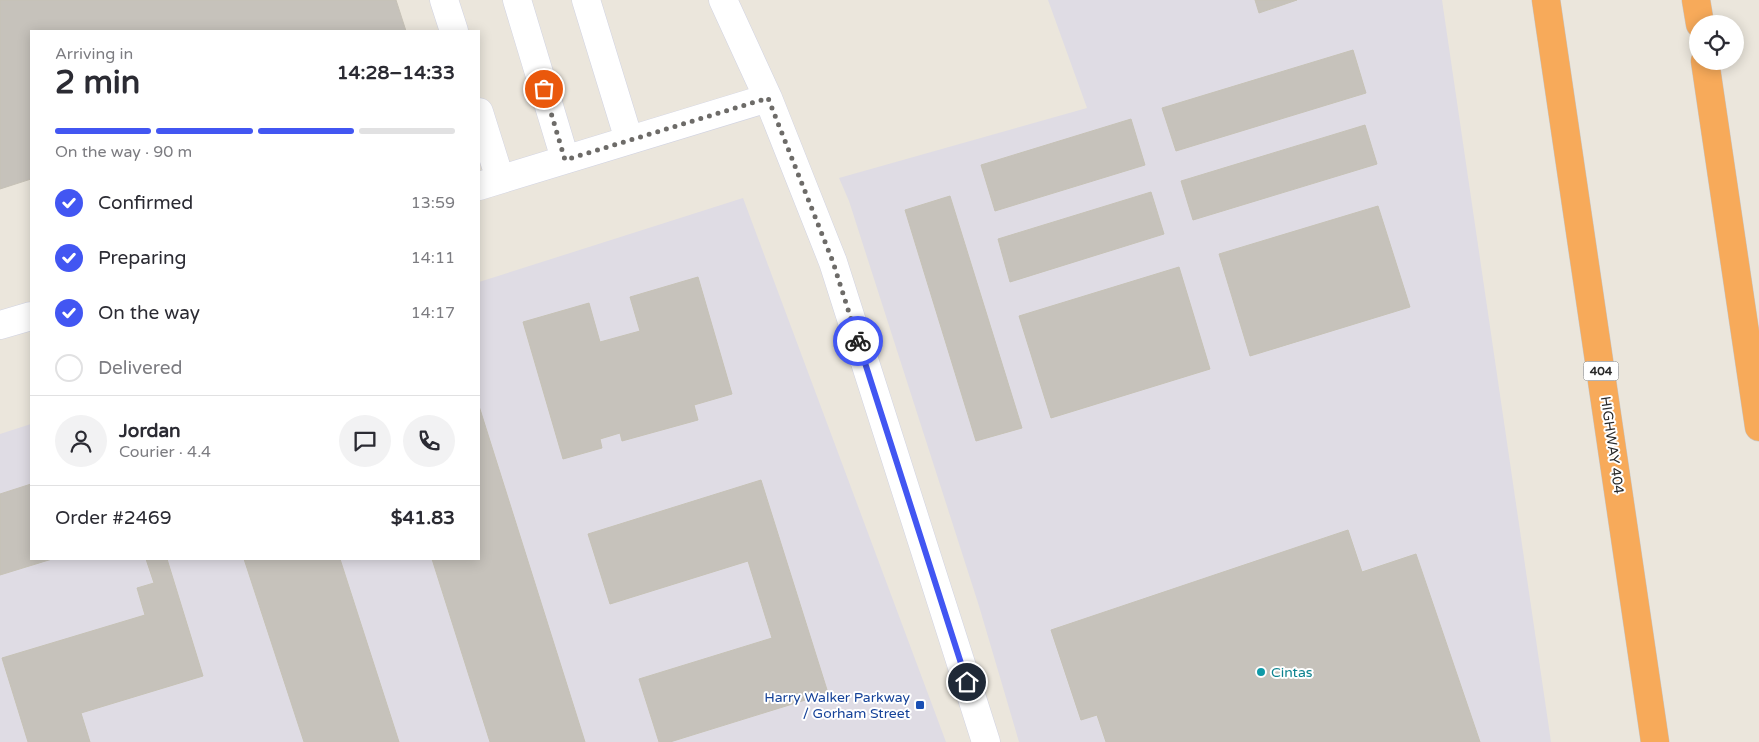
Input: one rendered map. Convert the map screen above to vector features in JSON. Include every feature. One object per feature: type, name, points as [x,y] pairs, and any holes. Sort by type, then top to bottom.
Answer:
[{"type":"highway","name":"HIGHWAY 404","points":[[1546,0],[1655,742]]},
{"type":"highway","points":[[1696,0],[1698,15]]},
{"type":"highway","points":[[1706,70],[1759,427]]},
{"type":"street","points":[[444,0],[454,30]]},
{"type":"street","points":[[516,0],[565,160]]},
{"type":"street","points":[[586,0],[629,140]]},
{"type":"street","points":[[723,0],[768,98],[833,262],[986,742]]},
{"type":"street","points":[[480,119],[489,182],[768,98]]},
{"type":"street","points":[[0,325],[30,316]]},
{"type":"shaded area","points":[[1048,0],[1442,0],[1551,742],[1019,742],[979,606],[849,201],[839,178],[1087,108]]},
{"type":"shaded area","points":[[743,198],[946,742],[0,742],[0,434],[30,424],[30,560],[480,560],[480,282]]},
{"type":"building","points":[[0,0],[396,0],[406,30],[30,30],[30,179],[0,189]]},
{"type":"building","points":[[1255,0],[1297,0],[1259,13]]},
{"type":"building","points":[[1353,50],[1366,93],[1176,151],[1162,108]]},
{"type":"building","points":[[1131,119],[1145,165],[995,211],[981,165]]},
{"type":"building","points":[[1365,125],[1377,164],[1193,220],[1181,181]]},
{"type":"building","points":[[1151,192],[1164,234],[1010,282],[998,239]]},
{"type":"building","points":[[950,196],[1022,428],[976,441],[905,210]]},
{"type":"building","points":[[1378,206],[1410,307],[1250,356],[1219,254]]},
{"type":"building","points":[[1179,267],[1210,369],[1051,418],[1019,316]]},
{"type":"building","points":[[698,277],[732,394],[694,405],[698,420],[622,441],[620,433],[600,439],[602,448],[563,459],[523,322],[589,303],[600,342],[640,331],[630,297]]},
{"type":"building","points":[[480,409],[585,742],[490,742],[432,560],[480,560]]},
{"type":"building","points":[[761,480],[828,693],[670,742],[659,742],[639,679],[772,638],[748,561],[610,604],[588,534]]},
{"type":"building","points":[[30,484],[30,560],[49,560],[0,575],[0,494]]},
{"type":"building","name":"Cintas","points":[[1348,530],[1362,572],[1416,554],[1480,742],[1106,742],[1097,715],[1081,720],[1051,630]]},
{"type":"building","points":[[146,560],[167,560],[203,676],[81,713],[90,742],[28,742],[2,658],[145,615],[137,588],[154,583]]},
{"type":"building","points":[[244,560],[340,560],[399,742],[304,742]]},
{"type":"way so far","points":[[544,89],[565,160],[768,98],[833,262],[858,341]]},
{"type":"place","name":"Cintas","points":[[1261,672]]},
{"type":"place","name":"Harry Walker Parkway / Gorham Street","points":[[920,705]]},
{"type":"route","points":[[858,341],[967,682]]}]
